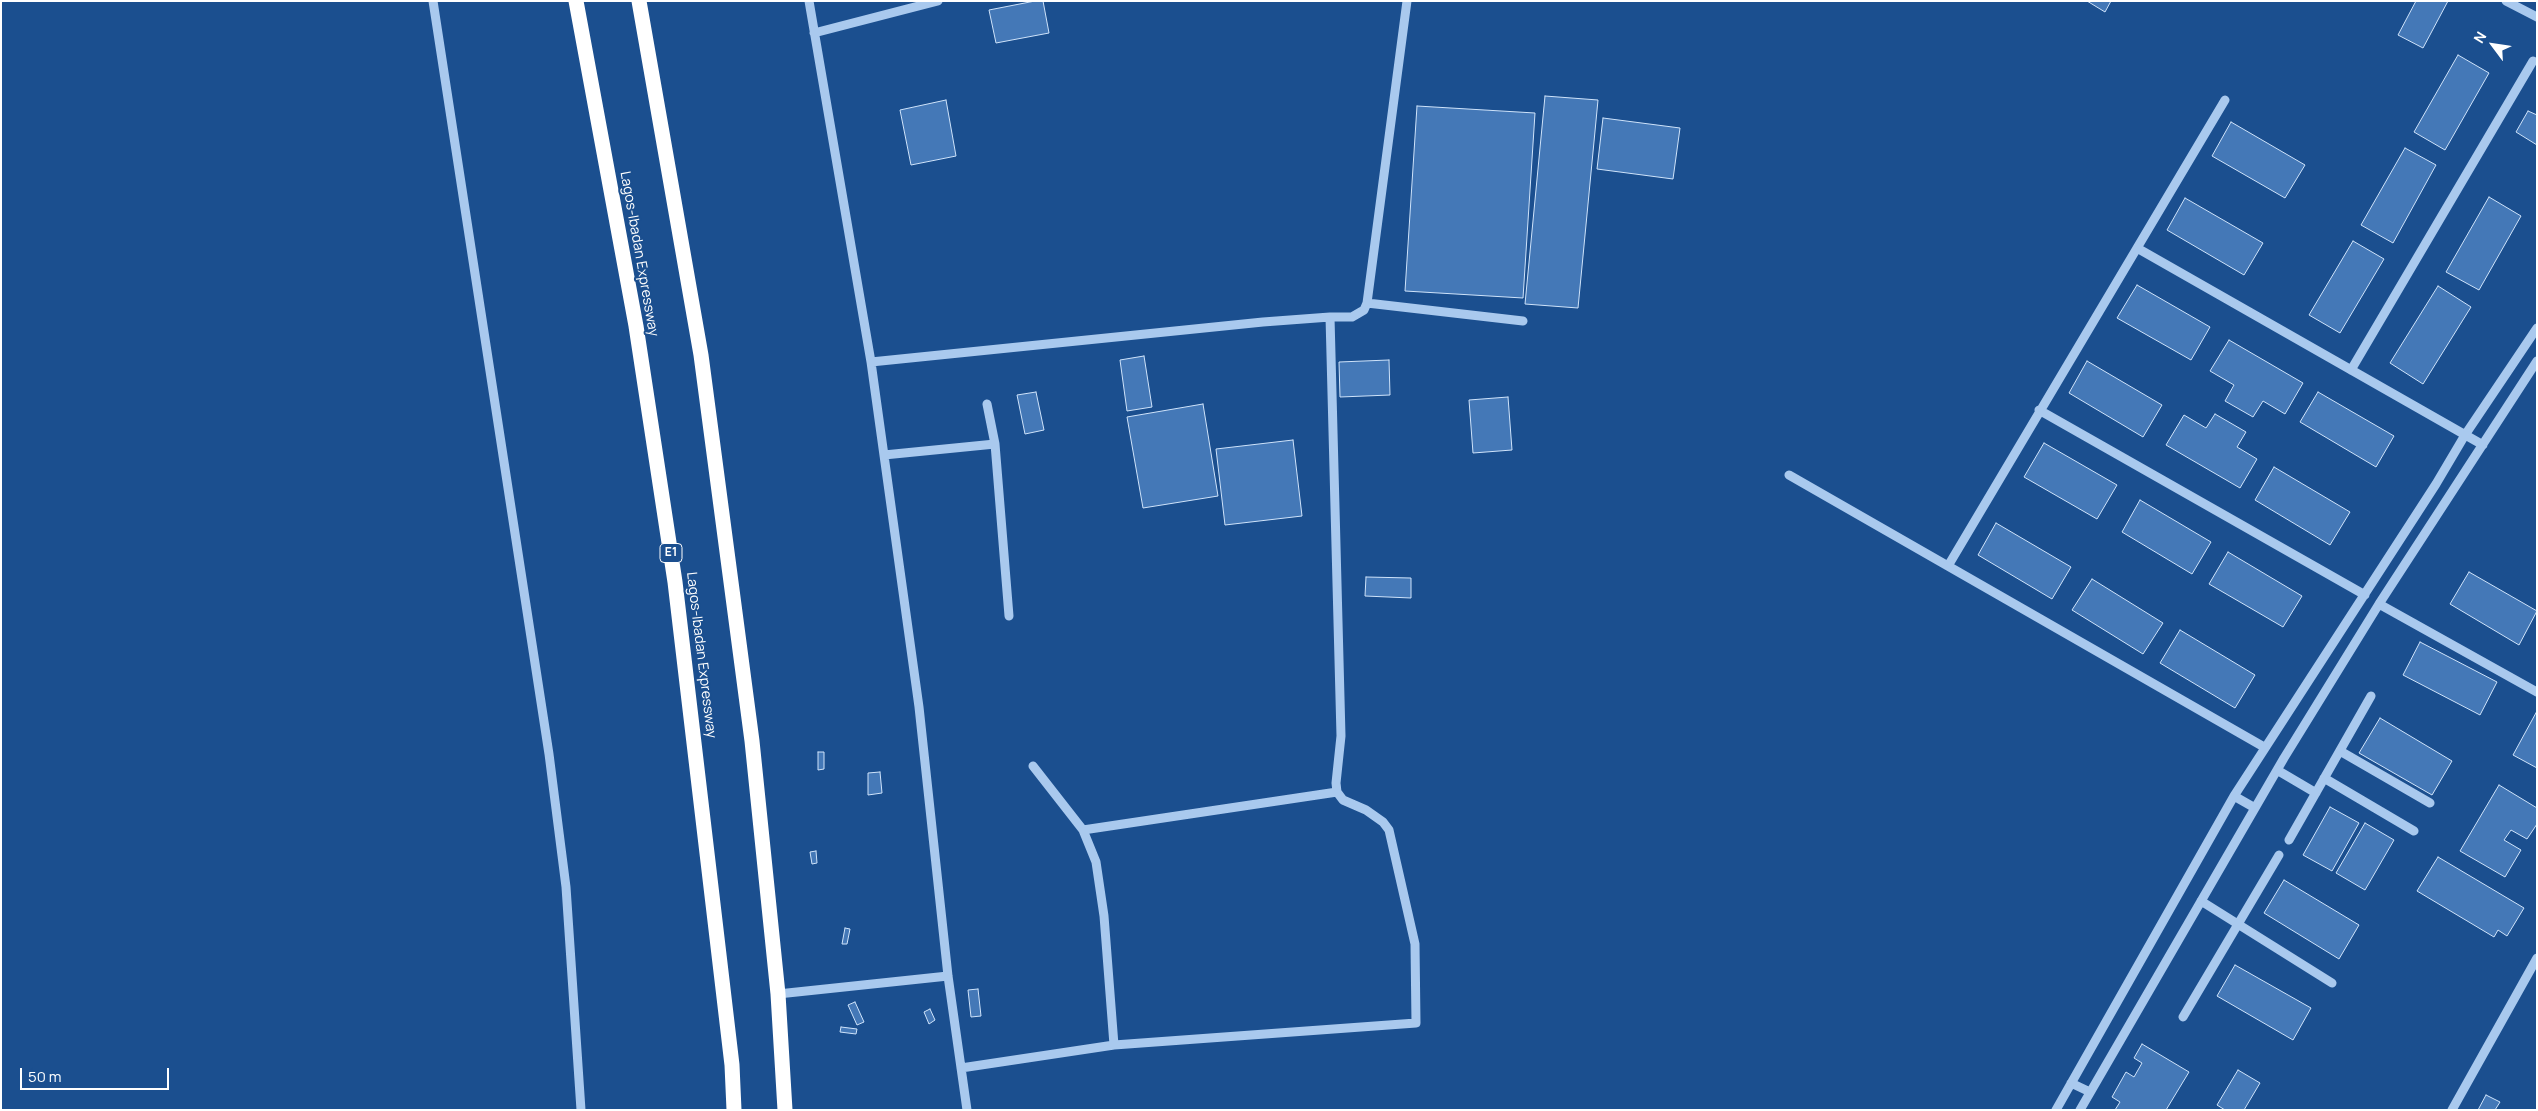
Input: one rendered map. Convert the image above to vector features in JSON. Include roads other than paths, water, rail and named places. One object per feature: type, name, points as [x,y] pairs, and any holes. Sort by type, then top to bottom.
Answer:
[{"type":"highway","name":"Lagos-Ibadan Expressway","points":[[576,1],[634,316],[675,582],[732,1064],[734,1110]]},
{"type":"highway","points":[[639,1],[700,355],[752,741],[778,994],[785,1110]]},
{"type":"street","points":[[433,1],[549,754],[566,887],[580,1110]]},
{"type":"street","points":[[809,1],[872,362],[919,707],[948,976],[967,1110]]},
{"type":"street","points":[[814,33],[938,1]]},
{"type":"street","points":[[872,362],[1262,322],[1352,317],[1364,310],[1367,303],[1407,1]]},
{"type":"street","points":[[2506,1],[2537,17]]},
{"type":"street","points":[[2351,370],[2533,60]]},
{"type":"street","points":[[1948,566],[2225,100]]},
{"type":"street","points":[[2137,248],[2483,445]]},
{"type":"street","points":[[1367,303],[1523,321]]},
{"type":"street","points":[[961,1068],[1114,1044],[1416,1023],[1416,944],[1389,830],[1383,822],[1366,810],[1352,806],[1337,792],[1336,782],[1341,736],[1330,318]]},
{"type":"street","points":[[2056,1110],[2234,796],[2365,595],[2465,435],[2537,328]]},
{"type":"street","points":[[2080,1110],[2277,770],[2379,604],[2537,361]]},
{"type":"street","points":[[987,404],[995,444],[1009,616]]},
{"type":"street","points":[[2039,410],[2365,595]]},
{"type":"street","points":[[884,455],[995,444]]},
{"type":"street","points":[[1789,475],[2264,748]]},
{"type":"street","points":[[2379,604],[2537,692]]},
{"type":"street","points":[[2289,840],[2372,696]]},
{"type":"street","points":[[2340,751],[2430,804]]},
{"type":"street","points":[[1033,766],[1084,830],[1096,862],[1104,916],[1114,1044]]},
{"type":"street","points":[[2277,770],[2316,793]]},
{"type":"street","points":[[2324,778],[2414,831]]},
{"type":"street","points":[[1084,830],[1337,792]]},
{"type":"street","points":[[2234,796],[2255,808]]},
{"type":"street","points":[[2183,1017],[2279,854]]},
{"type":"street","points":[[2201,901],[2332,983]]},
{"type":"street","points":[[2452,1110],[2537,958]]},
{"type":"street","points":[[778,994],[948,976]]},
{"type":"street","points":[[2071,1083],[2090,1092]]}]
